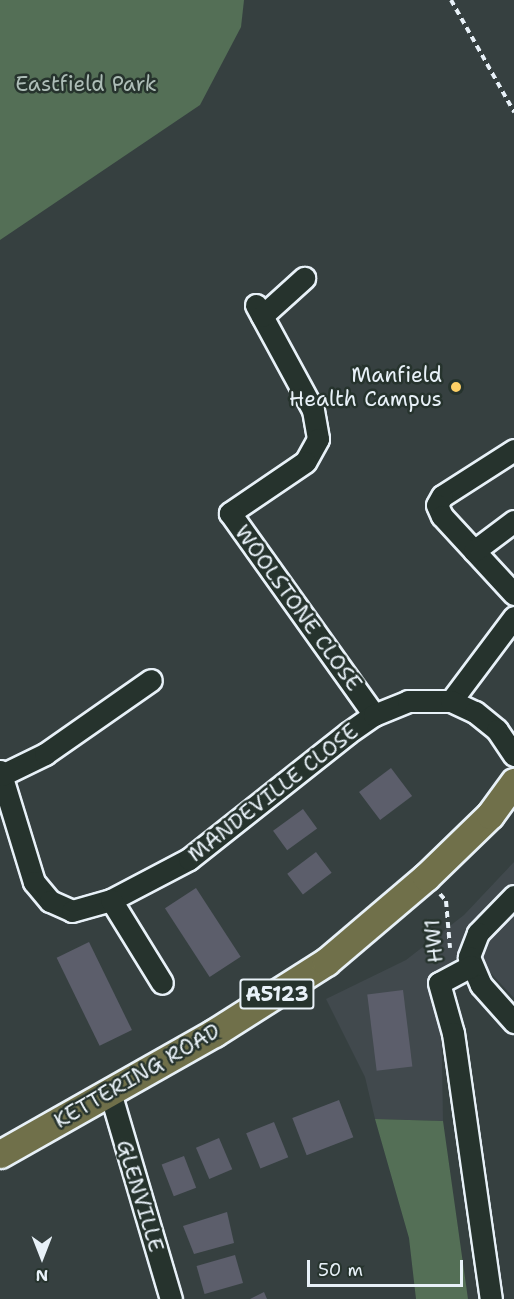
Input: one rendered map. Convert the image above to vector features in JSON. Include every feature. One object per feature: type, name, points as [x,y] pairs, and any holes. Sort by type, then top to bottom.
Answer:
[{"type":"main road","name":"KETTERING ROAD","points":[[0,1154],[110,1092],[326,962],[426,877],[490,815],[514,782]]},
{"type":"street","name":"WOOLSTONE CLOSE","points":[[304,278],[259,310],[313,410],[318,439],[305,462],[230,513],[374,715]]},
{"type":"street","points":[[514,450],[442,496],[437,505],[474,551],[514,594]]},
{"type":"street","points":[[474,551],[514,521]]},
{"type":"street","points":[[451,701],[514,617]]},
{"type":"street","points":[[1,773],[45,754],[151,680]]},
{"type":"street","name":"MANDEVILLE CLOSE","points":[[1,773],[29,868],[40,893],[72,910],[111,900],[189,859],[374,715],[408,701],[451,701],[475,712],[497,730],[514,754]]},
{"type":"street","points":[[491,1299],[453,1033],[439,983],[461,969],[472,942],[514,896]]},
{"type":"street","points":[[111,900],[162,983]]},
{"type":"street","points":[[461,969],[481,986],[514,1022]]},
{"type":"street","name":"GLENVILLE","points":[[110,1092],[171,1299]]},
{"type":"path","points":[[451,0],[514,112]]},
{"type":"path","name":"HW1","points":[[426,877],[446,901],[461,969]]},
{"type":"shaded area","points":[[514,862],[514,998],[489,971],[441,999],[443,1121],[375,1119],[365,1077],[326,999],[406,960],[464,915]]},
{"type":"green space","name":"Eastfield Park","points":[[0,0],[244,0],[241,27],[200,105],[0,240]]},
{"type":"green space","points":[[375,1119],[443,1121],[468,1299],[416,1299],[409,1238]]},
{"type":"building","points":[[391,768],[412,796],[380,820],[359,792]]},
{"type":"building","points":[[303,809],[317,828],[287,850],[273,831]]},
{"type":"building","points":[[316,852],[332,873],[303,894],[287,874]]},
{"type":"building","points":[[196,888],[241,957],[210,977],[165,908]]},
{"type":"building","points":[[89,942],[132,1030],[100,1046],[57,958]]},
{"type":"building","points":[[403,990],[412,1066],[377,1071],[367,994]]},
{"type":"building","points":[[339,1100],[353,1137],[307,1155],[292,1118]]},
{"type":"building","points":[[274,1122],[288,1157],[260,1168],[246,1133]]},
{"type":"building","points":[[219,1138],[232,1169],[209,1179],[196,1148]]},
{"type":"building","points":[[184,1156],[196,1188],[174,1196],[162,1165]]},
{"type":"building","points":[[227,1212],[234,1243],[194,1254],[183,1226]]},
{"type":"building","points":[[235,1255],[243,1283],[205,1294],[197,1266]]},
{"type":"building","points":[[264,1292],[267,1299],[250,1299]]},
{"type":"place","name":"Manfield Health Campus","points":[[456,387]]}]
